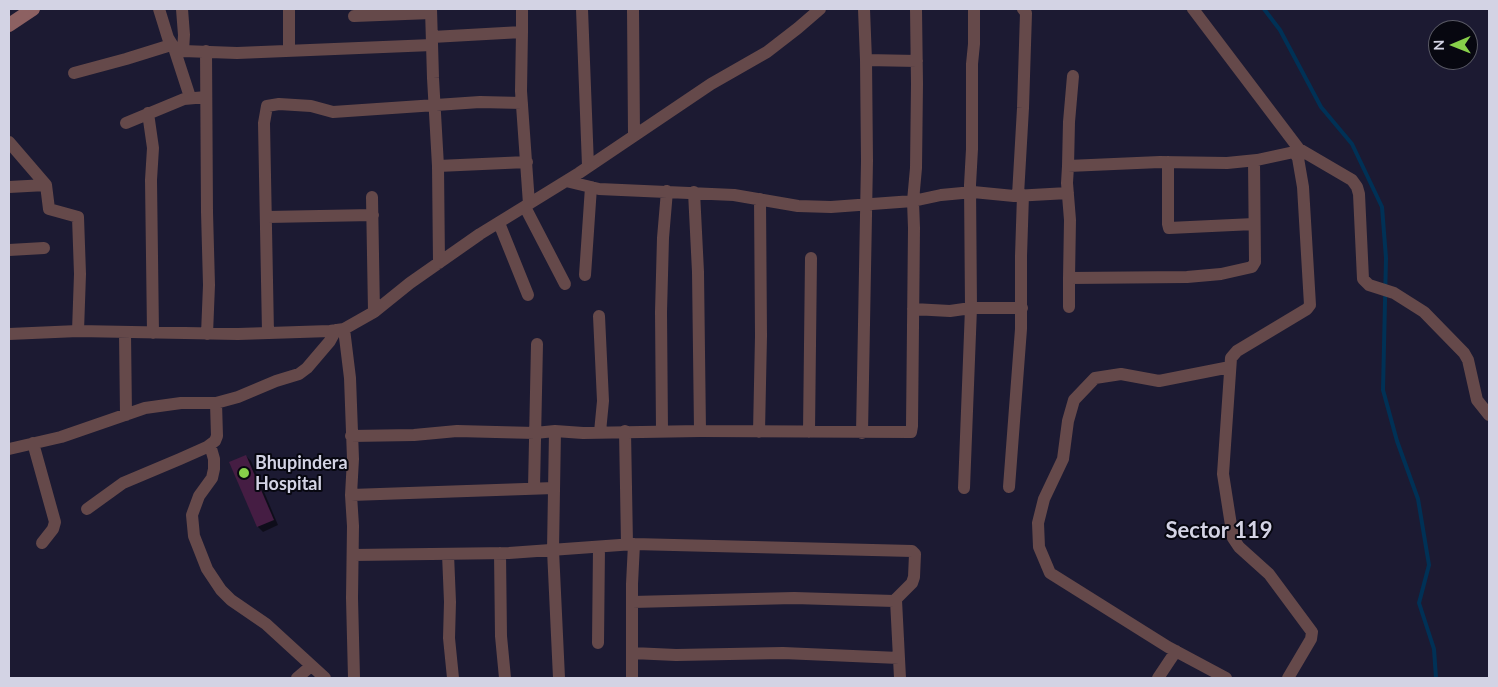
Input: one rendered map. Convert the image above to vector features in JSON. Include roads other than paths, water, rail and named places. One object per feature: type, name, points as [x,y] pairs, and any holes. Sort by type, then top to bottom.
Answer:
[{"type":"main road","points":[[9,25],[33,9]]},
{"type":"street","points":[[160,9],[177,49],[190,97]]},
{"type":"street","points":[[177,49],[184,35],[182,9]]},
{"type":"street","points":[[289,9],[289,50]]},
{"type":"street","points":[[522,9],[522,103],[527,206],[566,284]]},
{"type":"street","points":[[582,9],[588,166]]},
{"type":"street","points":[[633,9],[634,135]]},
{"type":"street","points":[[9,334],[78,331],[206,334],[340,329],[374,312],[480,234],[566,181],[711,84],[767,52],[820,9]]},
{"type":"street","points":[[862,433],[867,161],[864,9]]},
{"type":"street","points":[[351,436],[414,435],[457,431],[908,433],[912,431],[913,201],[916,168],[916,9]]},
{"type":"street","points":[[964,488],[971,308],[970,193],[974,9]]},
{"type":"street","points":[[1009,487],[1022,308],[1021,195],[1026,13],[1024,9]]},
{"type":"street","points":[[1193,9],[1296,151],[1303,187],[1310,305],[1307,309],[1237,351],[1231,358],[1223,474],[1233,538],[1239,547],[1269,574],[1312,632],[1311,639],[1288,678]]},
{"type":"street","points":[[354,16],[431,11],[438,166],[439,263]]},
{"type":"street","points":[[74,74],[177,49],[237,53],[432,41],[522,32]]},
{"type":"street","points":[[206,51],[206,212],[209,285],[206,334]]},
{"type":"street","points":[[866,60],[917,61]]},
{"type":"street","points":[[1068,307],[1070,220],[1068,193],[1069,122],[1074,76]]},
{"type":"street","points":[[126,123],[190,97],[206,97]]},
{"type":"street","points":[[268,333],[264,123],[267,106],[279,104],[312,106],[333,112],[434,105],[498,102],[522,103]]},
{"type":"street","points":[[148,113],[153,148],[151,180],[153,333]]},
{"type":"street","points":[[9,142],[46,185],[49,209],[78,217],[80,274],[78,331]]},
{"type":"street","points":[[1068,166],[1168,162],[1227,163],[1254,160],[1296,151],[1352,180],[1357,186],[1362,273],[1366,282],[1377,288],[1394,293],[1424,312],[1466,356],[1477,400],[1489,414]]},
{"type":"street","points":[[1069,278],[1206,276],[1252,267],[1255,262],[1254,160]]},
{"type":"street","points":[[438,166],[526,162]]},
{"type":"street","points":[[1168,162],[1169,228],[1254,224]]},
{"type":"street","points":[[566,181],[599,190],[694,192],[734,195],[798,206],[831,207],[913,201],[941,195],[970,193],[1021,195],[1068,193]]},
{"type":"street","points":[[9,187],[46,185]]},
{"type":"street","points":[[585,275],[591,187]]},
{"type":"street","points":[[662,431],[663,238],[667,192]]},
{"type":"street","points":[[694,192],[698,272],[700,431]]},
{"type":"street","points":[[372,197],[374,312]]},
{"type":"street","points":[[759,432],[761,336],[760,199]]},
{"type":"street","points":[[267,217],[373,215]]},
{"type":"street","points":[[499,223],[528,295]]},
{"type":"street","points":[[9,250],[44,248]]},
{"type":"street","points":[[809,432],[811,258]]},
{"type":"street","points":[[913,308],[950,311],[971,308],[1022,308]]},
{"type":"street","points":[[599,316],[603,401],[600,432]]},
{"type":"street","points":[[9,449],[61,436],[145,408],[166,404],[216,403],[238,397],[276,381],[300,374],[340,329]]},
{"type":"street","points":[[340,329],[350,378],[353,459],[351,495],[354,678]]},
{"type":"street","points":[[125,333],[126,415]]},
{"type":"street","points":[[534,488],[537,344]]},
{"type":"street","points":[[1226,678],[1176,651],[1050,573],[1039,547],[1038,524],[1044,499],[1063,459],[1068,422],[1074,400],[1095,378],[1121,374],[1159,381],[1230,367]]},
{"type":"street","points":[[87,509],[123,483],[180,459],[215,441],[217,436],[216,403]]},
{"type":"street","points":[[555,431],[554,550],[559,678]]},
{"type":"street","points":[[625,431],[631,544],[632,678]]},
{"type":"street","points":[[33,443],[55,522],[53,529],[42,543]]},
{"type":"street","points":[[210,444],[214,459],[212,478],[199,496],[192,514],[194,536],[203,562],[212,579],[231,600],[266,624],[325,678]]},
{"type":"street","points":[[351,495],[554,488]]},
{"type":"street","points":[[353,555],[500,553],[631,544],[912,551],[915,554],[914,578],[910,586],[896,600],[889,602],[794,598],[632,602]]},
{"type":"street","points":[[598,643],[599,547]]},
{"type":"street","points":[[500,553],[501,636],[505,678]]},
{"type":"street","points":[[448,554],[449,638],[452,678]]},
{"type":"street","points":[[896,600],[900,678]]},
{"type":"street","points":[[1158,678],[1176,651]]},
{"type":"street","points":[[632,653],[676,655],[783,653],[899,658]]},
{"type":"street","points":[[296,678],[311,666]]},
{"type":"waterway","points":[[1264,9],[1280,30],[1321,107],[1352,144],[1382,207],[1386,258],[1383,390],[1397,441],[1418,499],[1429,565],[1419,603],[1434,649],[1436,678]]},
{"type":"place","name":"Bhupindera Hospital","points":[[244,473]]},
{"type":"district","name":"Sector 119","points":[[1219,531]]}]
